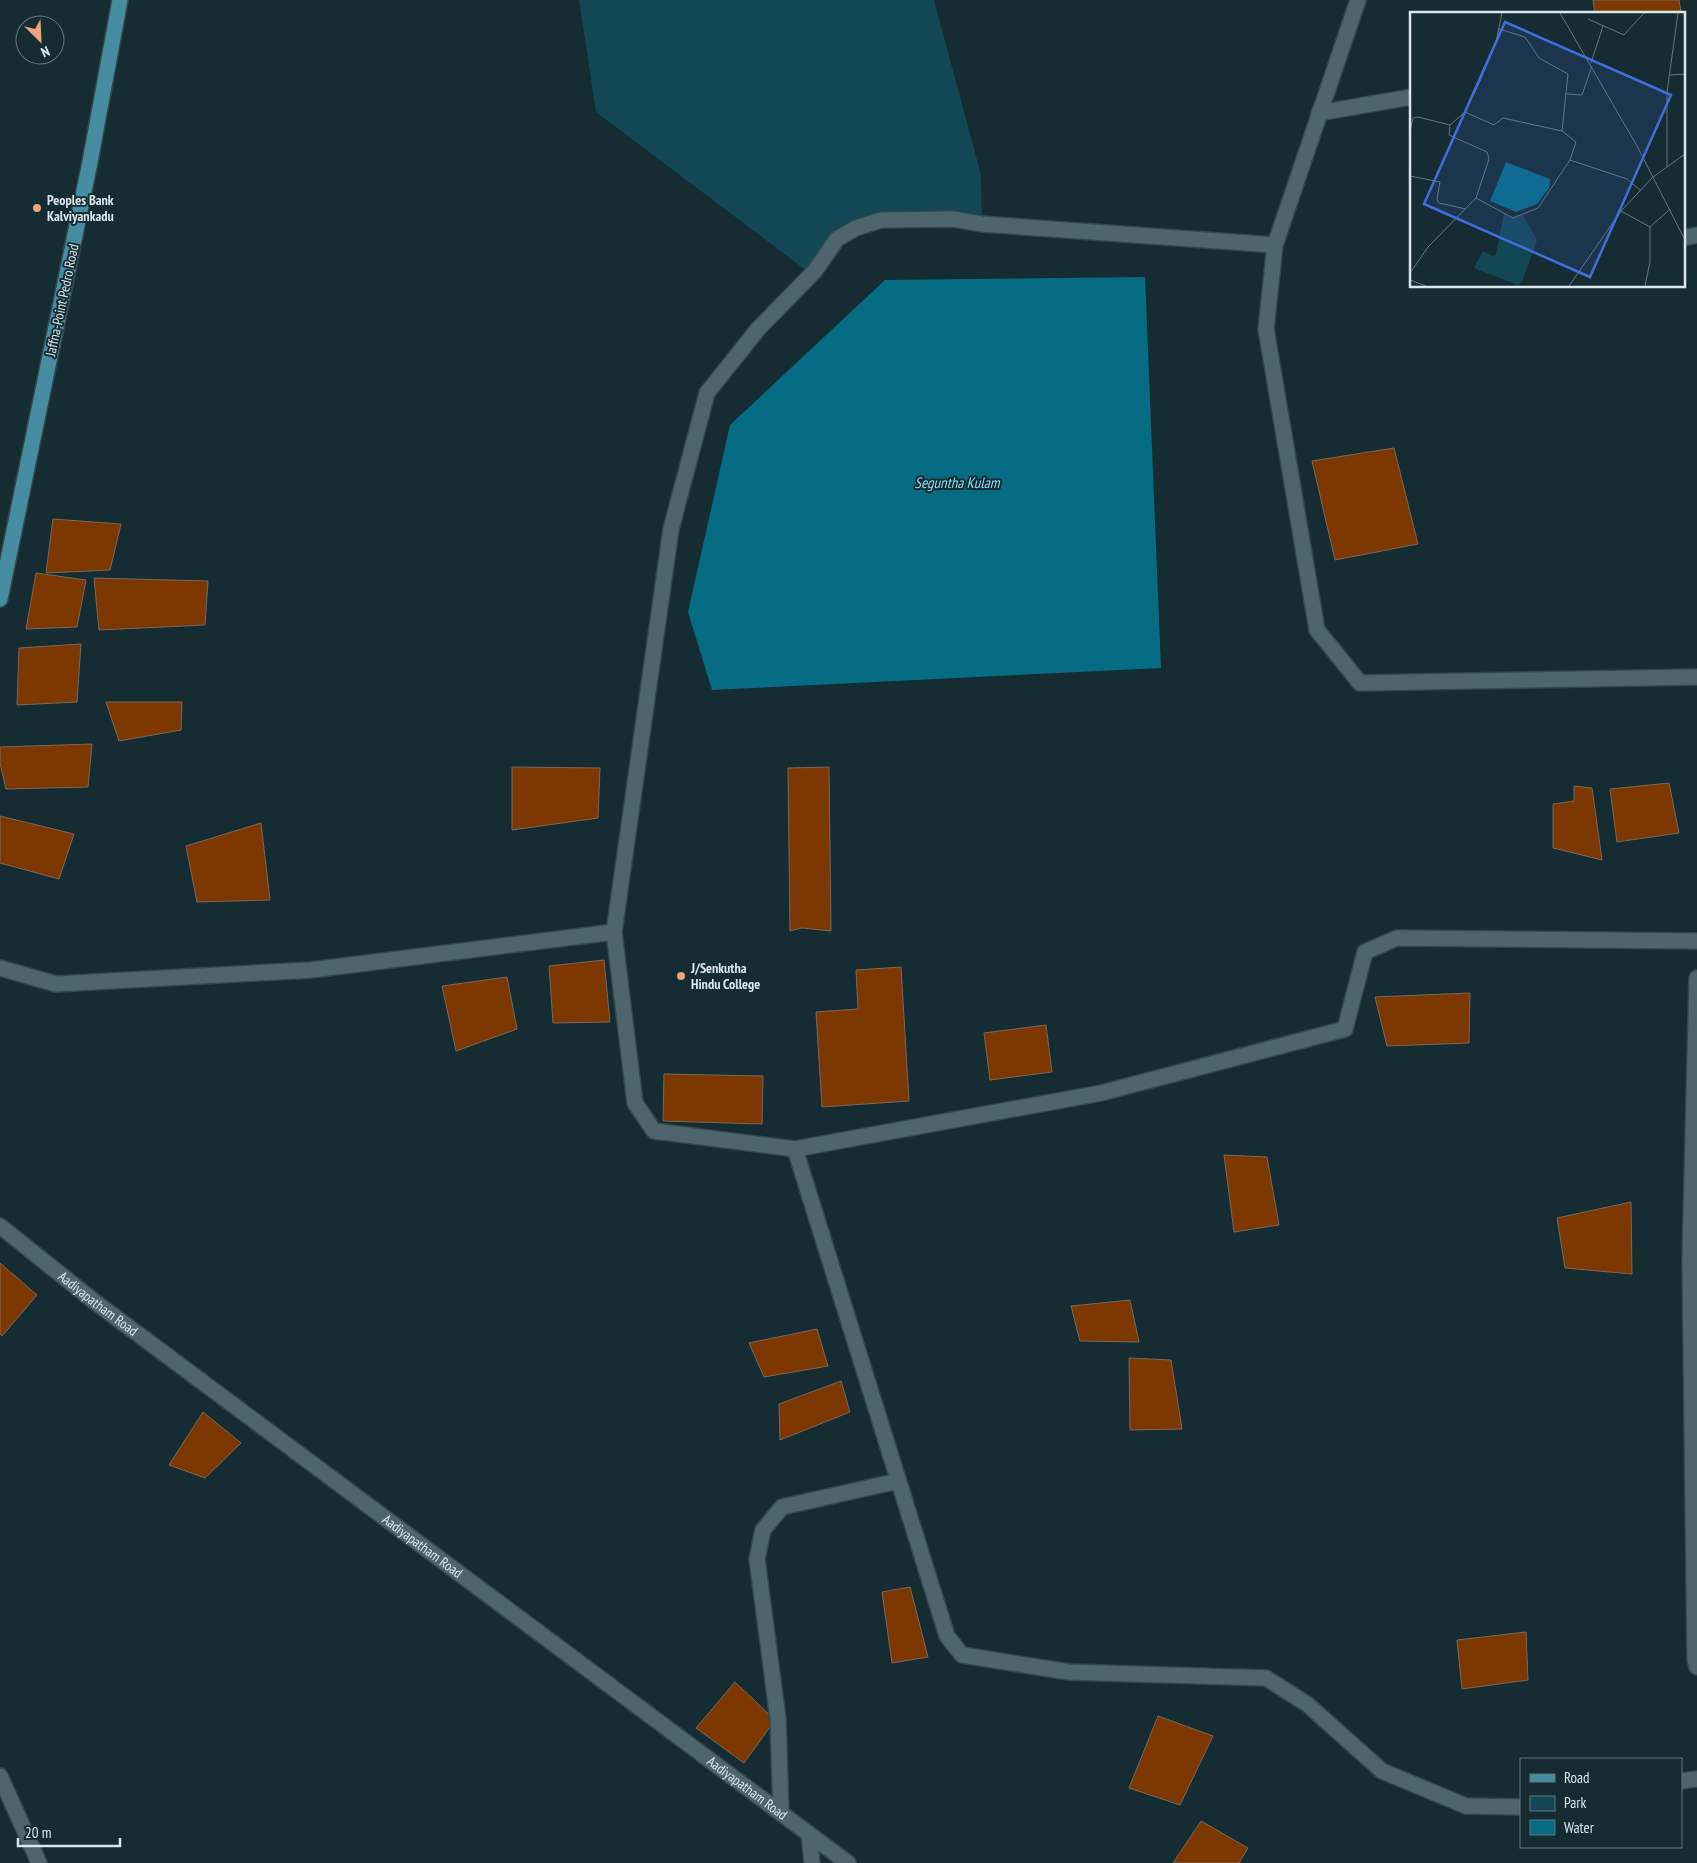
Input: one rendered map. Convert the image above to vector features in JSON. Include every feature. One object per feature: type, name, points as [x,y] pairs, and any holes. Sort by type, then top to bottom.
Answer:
[{"type":"main road","name":"Jaffna-Point Pedro Road","points":[[0,599],[90,162],[120,0]]},
{"type":"street","points":[[1358,0],[1275,245],[1266,329],[1316,630],[1360,683],[1697,677]]},
{"type":"street","points":[[1319,112],[1410,97]]},
{"type":"street","points":[[1275,245],[982,224],[953,219],[881,220],[856,228],[837,239],[814,272],[758,329],[707,393],[671,529],[614,932],[636,1102],[654,1131],[795,1148],[1101,1092],[1345,1029],[1365,952],[1397,938],[1697,941]]},
{"type":"street","points":[[1684,238],[1697,235]]},
{"type":"street","points":[[0,968],[56,984],[311,970],[614,932]]},
{"type":"street","points":[[1697,978],[1690,1260],[1695,1649],[1697,1667]]},
{"type":"street","points":[[795,1148],[947,1636],[962,1655],[1070,1672],[1266,1678],[1308,1704],[1382,1772],[1466,1806],[1520,1807]]},
{"type":"street","name":"Aadiyapatham Road","points":[[0,1226],[94,1302],[848,1863]]},
{"type":"street","points":[[781,1813],[778,1719],[757,1559],[763,1530],[782,1508],[898,1480]]},
{"type":"street","points":[[0,1776],[39,1863]]},
{"type":"street","points":[[1682,1781],[1697,1779]]},
{"type":"street","points":[[809,1834],[812,1863]]},
{"type":"green space","points":[[579,0],[934,0],[981,175],[982,224],[856,228],[811,274],[596,112]]},
{"type":"water","name":"Seguntha Kulam","points":[[1145,277],[1161,668],[712,690],[688,612],[730,425],[885,280]]},
{"type":"building","points":[[1593,0],[1679,0],[1681,11],[1674,12],[1595,12]]},
{"type":"building","points":[[1394,448],[1418,544],[1335,560],[1312,461]]},
{"type":"building","points":[[53,519],[121,524],[110,570],[46,573]]},
{"type":"building","points":[[36,573],[86,580],[77,627],[26,629]]},
{"type":"building","points":[[94,578],[208,581],[205,625],[99,630]]},
{"type":"building","points":[[81,644],[77,702],[17,705],[19,648]]},
{"type":"building","points":[[106,702],[182,702],[181,730],[119,741]]},
{"type":"building","points":[[92,744],[88,787],[6,789],[0,763],[0,747]]},
{"type":"building","points":[[512,767],[600,768],[598,818],[512,830]]},
{"type":"building","points":[[829,767],[831,931],[802,928],[790,931],[788,768]]},
{"type":"building","points":[[1669,783],[1679,833],[1617,842],[1610,789]]},
{"type":"building","points":[[1574,786],[1592,788],[1602,860],[1553,848],[1553,804],[1574,801]]},
{"type":"building","points":[[0,816],[74,834],[59,879],[0,863]]},
{"type":"building","points":[[261,823],[270,900],[197,902],[186,846]]},
{"type":"building","points":[[604,960],[610,1022],[553,1023],[549,966]]},
{"type":"building","points":[[901,967],[909,1101],[822,1107],[816,1012],[858,1009],[856,970]]},
{"type":"building","points":[[507,977],[517,1029],[456,1051],[442,986]]},
{"type":"building","points":[[1470,993],[1469,1043],[1387,1046],[1375,997]]},
{"type":"building","points":[[1046,1025],[1052,1072],[990,1080],[984,1033]]},
{"type":"building","points":[[664,1074],[763,1076],[762,1124],[663,1121]]},
{"type":"building","points":[[1224,1155],[1267,1157],[1279,1225],[1234,1232]]},
{"type":"building","points":[[1631,1202],[1632,1274],[1565,1268],[1557,1218]]},
{"type":"building","points":[[0,1263],[37,1295],[2,1336],[0,1334]]},
{"type":"building","points":[[1130,1300],[1139,1342],[1080,1341],[1071,1306]]},
{"type":"building","points":[[817,1329],[828,1366],[764,1377],[749,1343]]},
{"type":"building","points":[[1129,1358],[1171,1360],[1182,1429],[1130,1430]]},
{"type":"building","points":[[841,1381],[850,1412],[780,1440],[779,1404]]},
{"type":"building","points":[[203,1412],[241,1443],[205,1478],[169,1465]]},
{"type":"building","points":[[910,1587],[928,1657],[892,1663],[882,1592]]},
{"type":"building","points":[[1526,1632],[1528,1680],[1462,1689],[1457,1640]]},
{"type":"building","points":[[735,1682],[775,1720],[744,1763],[696,1728]]},
{"type":"building","points":[[1158,1716],[1213,1736],[1180,1805],[1129,1788]]},
{"type":"building","points":[[1201,1821],[1248,1848],[1239,1863],[1173,1863]]},
{"type":"place","name":"Peoples Bank Kalviyankadu","points":[[37,208]]},
{"type":"place","name":"J/Senkutha Hindu College","points":[[681,976]]}]
